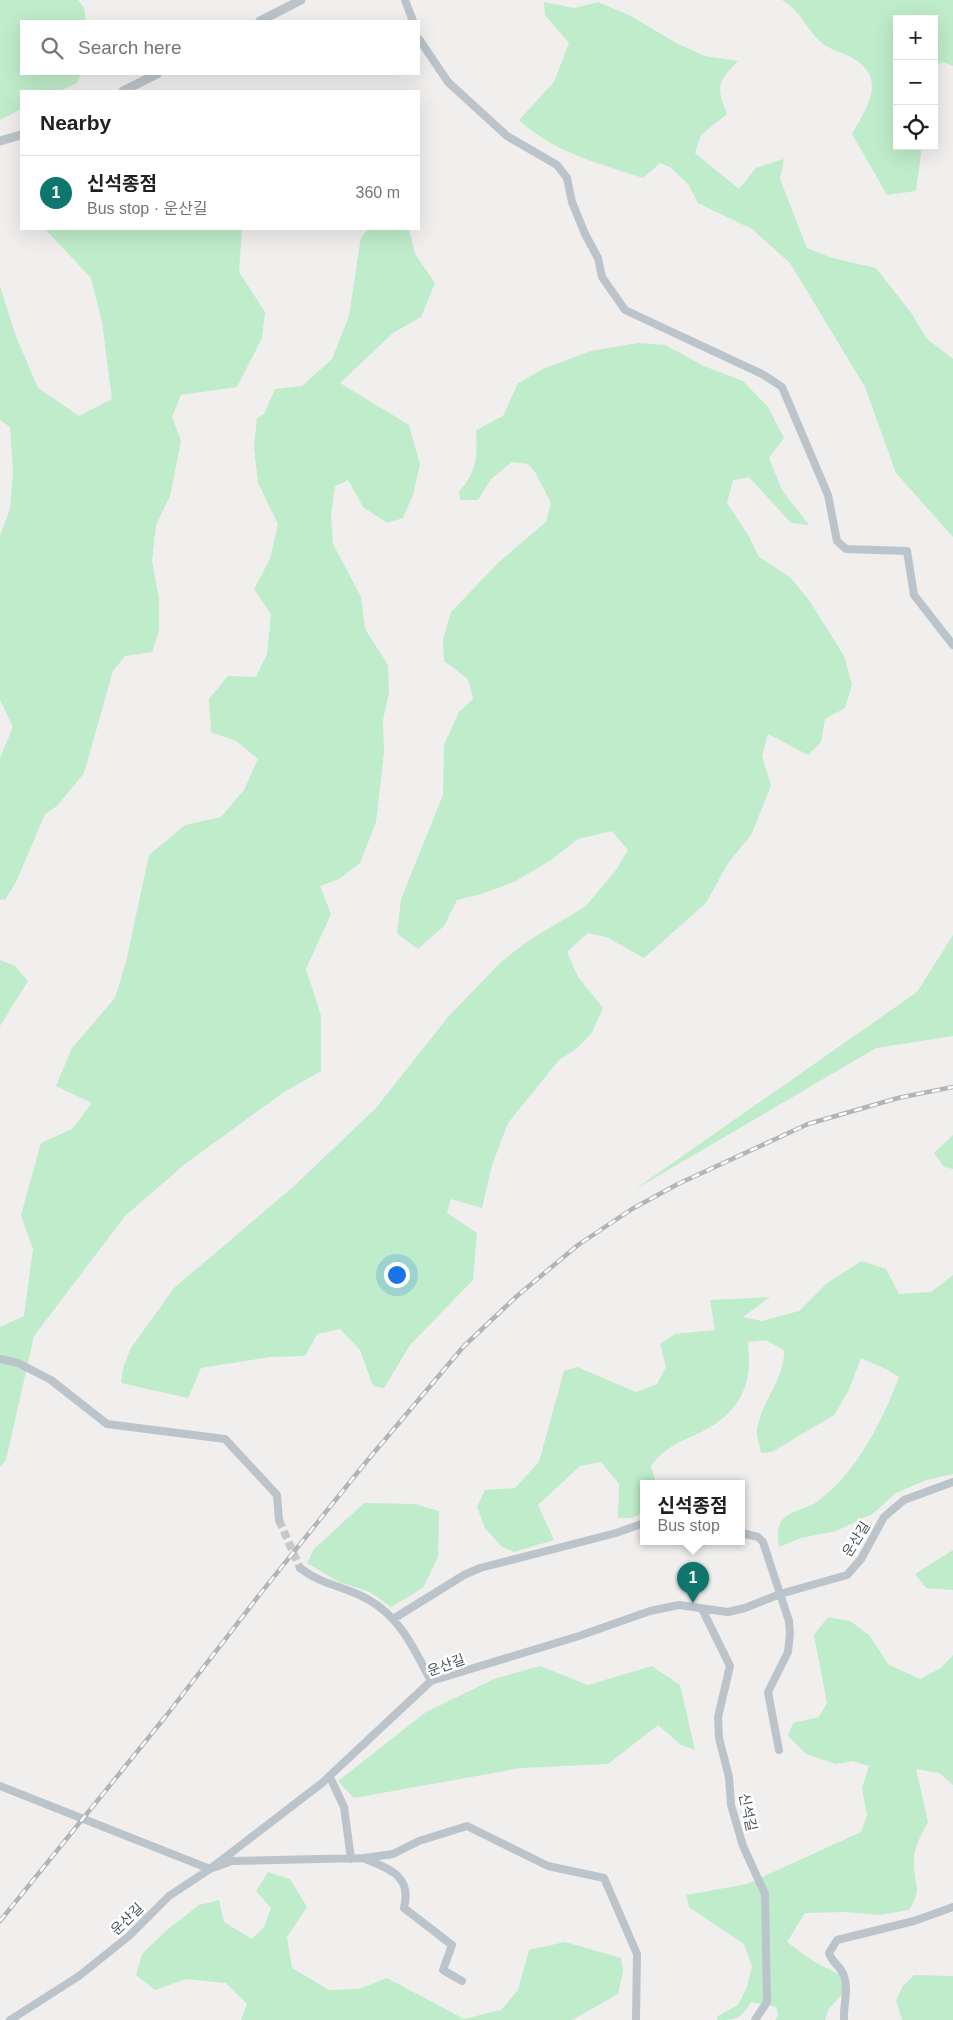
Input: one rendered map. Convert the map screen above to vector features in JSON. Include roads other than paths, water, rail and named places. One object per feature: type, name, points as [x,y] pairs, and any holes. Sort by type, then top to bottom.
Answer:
[{"type":"street","points":[[262,20],[301,0]]},
{"type":"street","points":[[405,0],[410,9],[412,20]]},
{"type":"street","points":[[420,40],[448,82],[507,136],[557,165],[566,178],[572,202],[584,234],[598,258],[602,277],[625,310],[764,375],[782,387],[828,495],[837,541],[846,549],[907,552],[914,595],[953,645]]},
{"type":"street","points":[[125,90],[155,75]]},
{"type":"street","points":[[0,141],[20,135]]},
{"type":"street","points":[[0,1359],[18,1362],[52,1380],[107,1424],[225,1439],[277,1495],[279,1520]]},
{"type":"street","name":"운산길","points":[[10,2020],[79,1976],[129,1936],[169,1896],[210,1869],[330,1777],[431,1681],[579,1636],[650,1611],[679,1605],[728,1612],[745,1608],[780,1594],[847,1575],[861,1559],[884,1516],[904,1500],[953,1482]]},
{"type":"street","points":[[393,1619],[464,1575],[480,1568],[630,1529],[640,1525]]},
{"type":"street","points":[[745,1534],[758,1537],[763,1542],[789,1621],[790,1644],[768,1692],[778,1750]]},
{"type":"street","points":[[300,1568],[314,1580],[370,1600],[393,1619],[404,1632],[431,1681]]},
{"type":"street","name":"신석길","points":[[702,1609],[730,1666],[718,1717],[719,1738],[729,1776],[732,1805],[743,1846],[765,1894],[767,2002],[755,2020]]},
{"type":"street","points":[[330,1777],[344,1807],[351,1859]]},
{"type":"street","points":[[0,1786],[210,1869],[232,1861],[351,1859],[393,1854],[419,1841],[467,1826],[548,1866],[604,1878],[637,1954],[636,2020]]},
{"type":"street","points":[[364,1858],[386,1867],[399,1876],[405,1893],[404,1908],[452,1945],[443,1970],[462,1981]]},
{"type":"street","points":[[844,2020],[846,1985],[841,1968],[831,1959],[829,1953],[836,1940],[914,1921],[953,1907]]},
{"type":"tunnel","points":[[279,1520],[300,1568]]},
{"type":"railway","points":[[0,1921],[166,1716],[260,1594],[366,1462],[464,1346],[517,1296],[578,1245],[632,1209],[678,1184],[808,1124],[898,1098],[953,1087]]},
{"type":"place","name":"신석종점","points":[[693,1603]]}]
